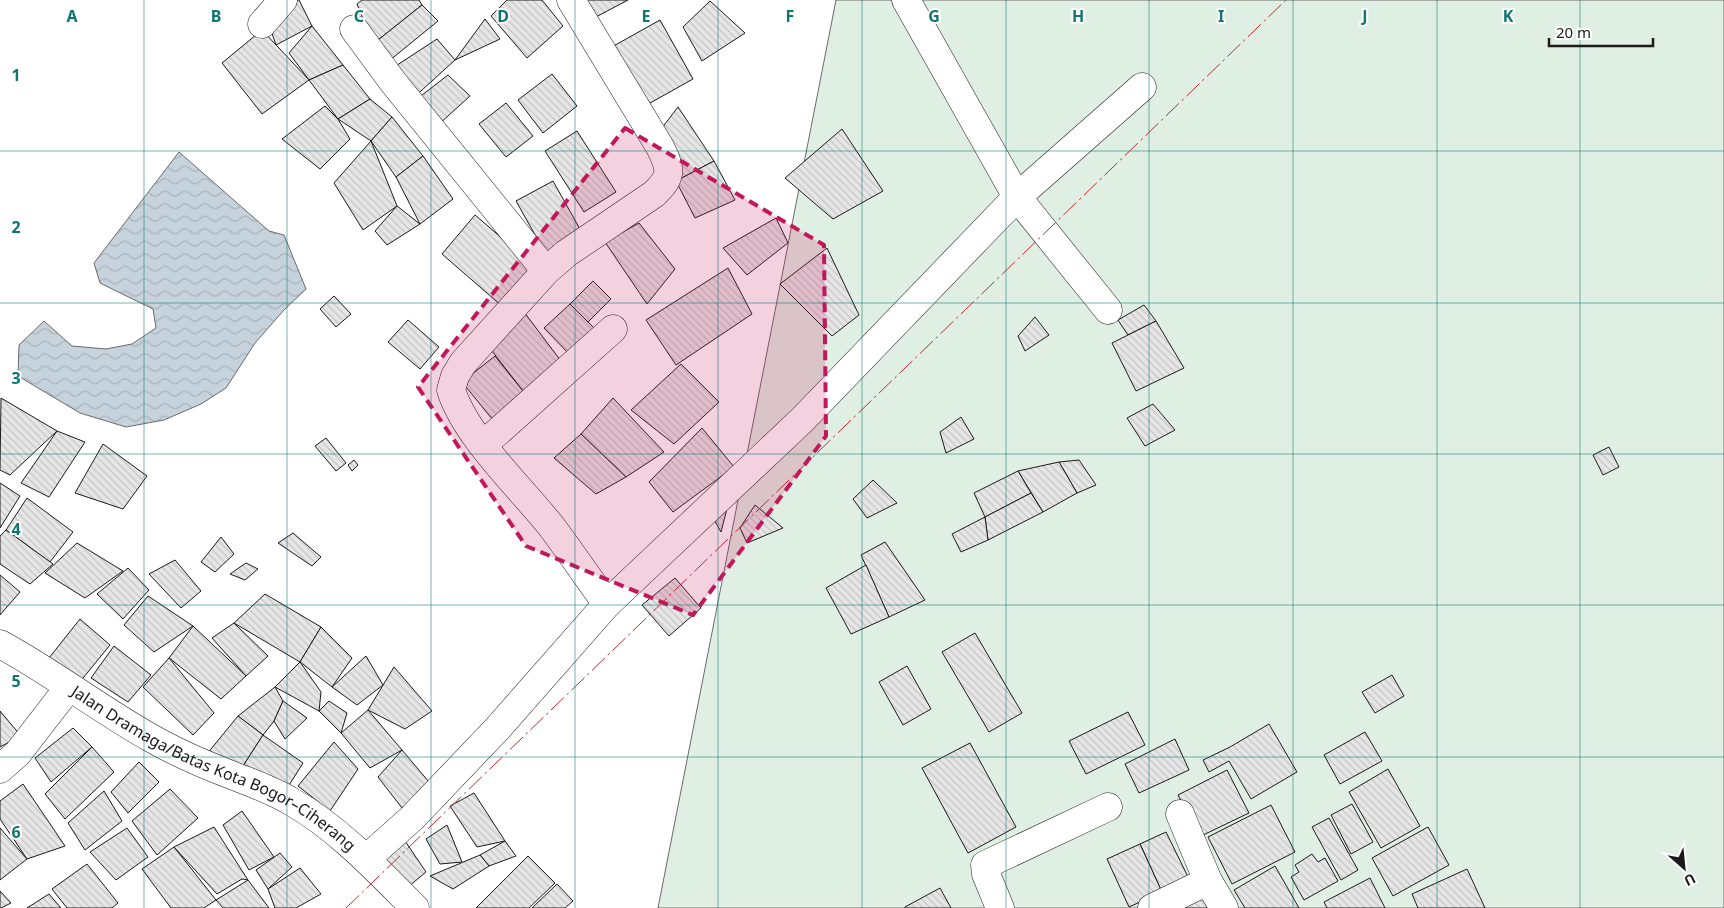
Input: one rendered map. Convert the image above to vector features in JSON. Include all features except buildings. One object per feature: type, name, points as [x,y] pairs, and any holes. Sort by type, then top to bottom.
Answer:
[{"type":"street","points":[[262,24],[283,0]]},
{"type":"street","points":[[571,0],[660,147],[668,162],[668,178],[654,194],[568,253],[546,271],[531,290],[474,350],[455,376],[451,390],[454,401],[483,445],[551,527],[607,604]]},
{"type":"street","points":[[906,0],[1017,197],[1108,310]]},
{"type":"street","points":[[354,30],[393,82],[546,271]]},
{"type":"street","points":[[366,859],[412,818],[471,756],[607,604],[802,420],[1017,197],[1142,87]]},
{"type":"street","points":[[483,445],[613,328]]},
{"type":"street","name":"Jalan Dramaga/Batas Kota Bogor–Ciherang","points":[[0,644],[19,654],[150,738],[208,766],[253,783],[292,801],[326,825],[366,859],[411,907]]},
{"type":"street","points":[[0,769],[18,753],[69,687]]},
{"type":"street","points":[[1000,908],[986,874],[985,865],[1108,807]]},
{"type":"street","points":[[1180,814],[1208,881],[1224,908]]},
{"type":"street","points":[[1152,908],[1208,881]]},
{"type":"highlighted area","points":[[625,128],[824,245],[826,436],[693,615],[526,546],[418,387]]},
{"type":"green space","points":[[836,0],[1724,0],[1724,908],[658,908]]},
{"type":"water","points":[[179,152],[269,231],[284,235],[306,289],[284,310],[255,343],[226,388],[201,404],[164,420],[126,427],[80,413],[18,376],[19,345],[44,321],[72,346],[106,349],[132,344],[156,328],[153,309],[100,283],[94,263]]},
{"type":"power","points":[[346,908],[1286,0]]}]
